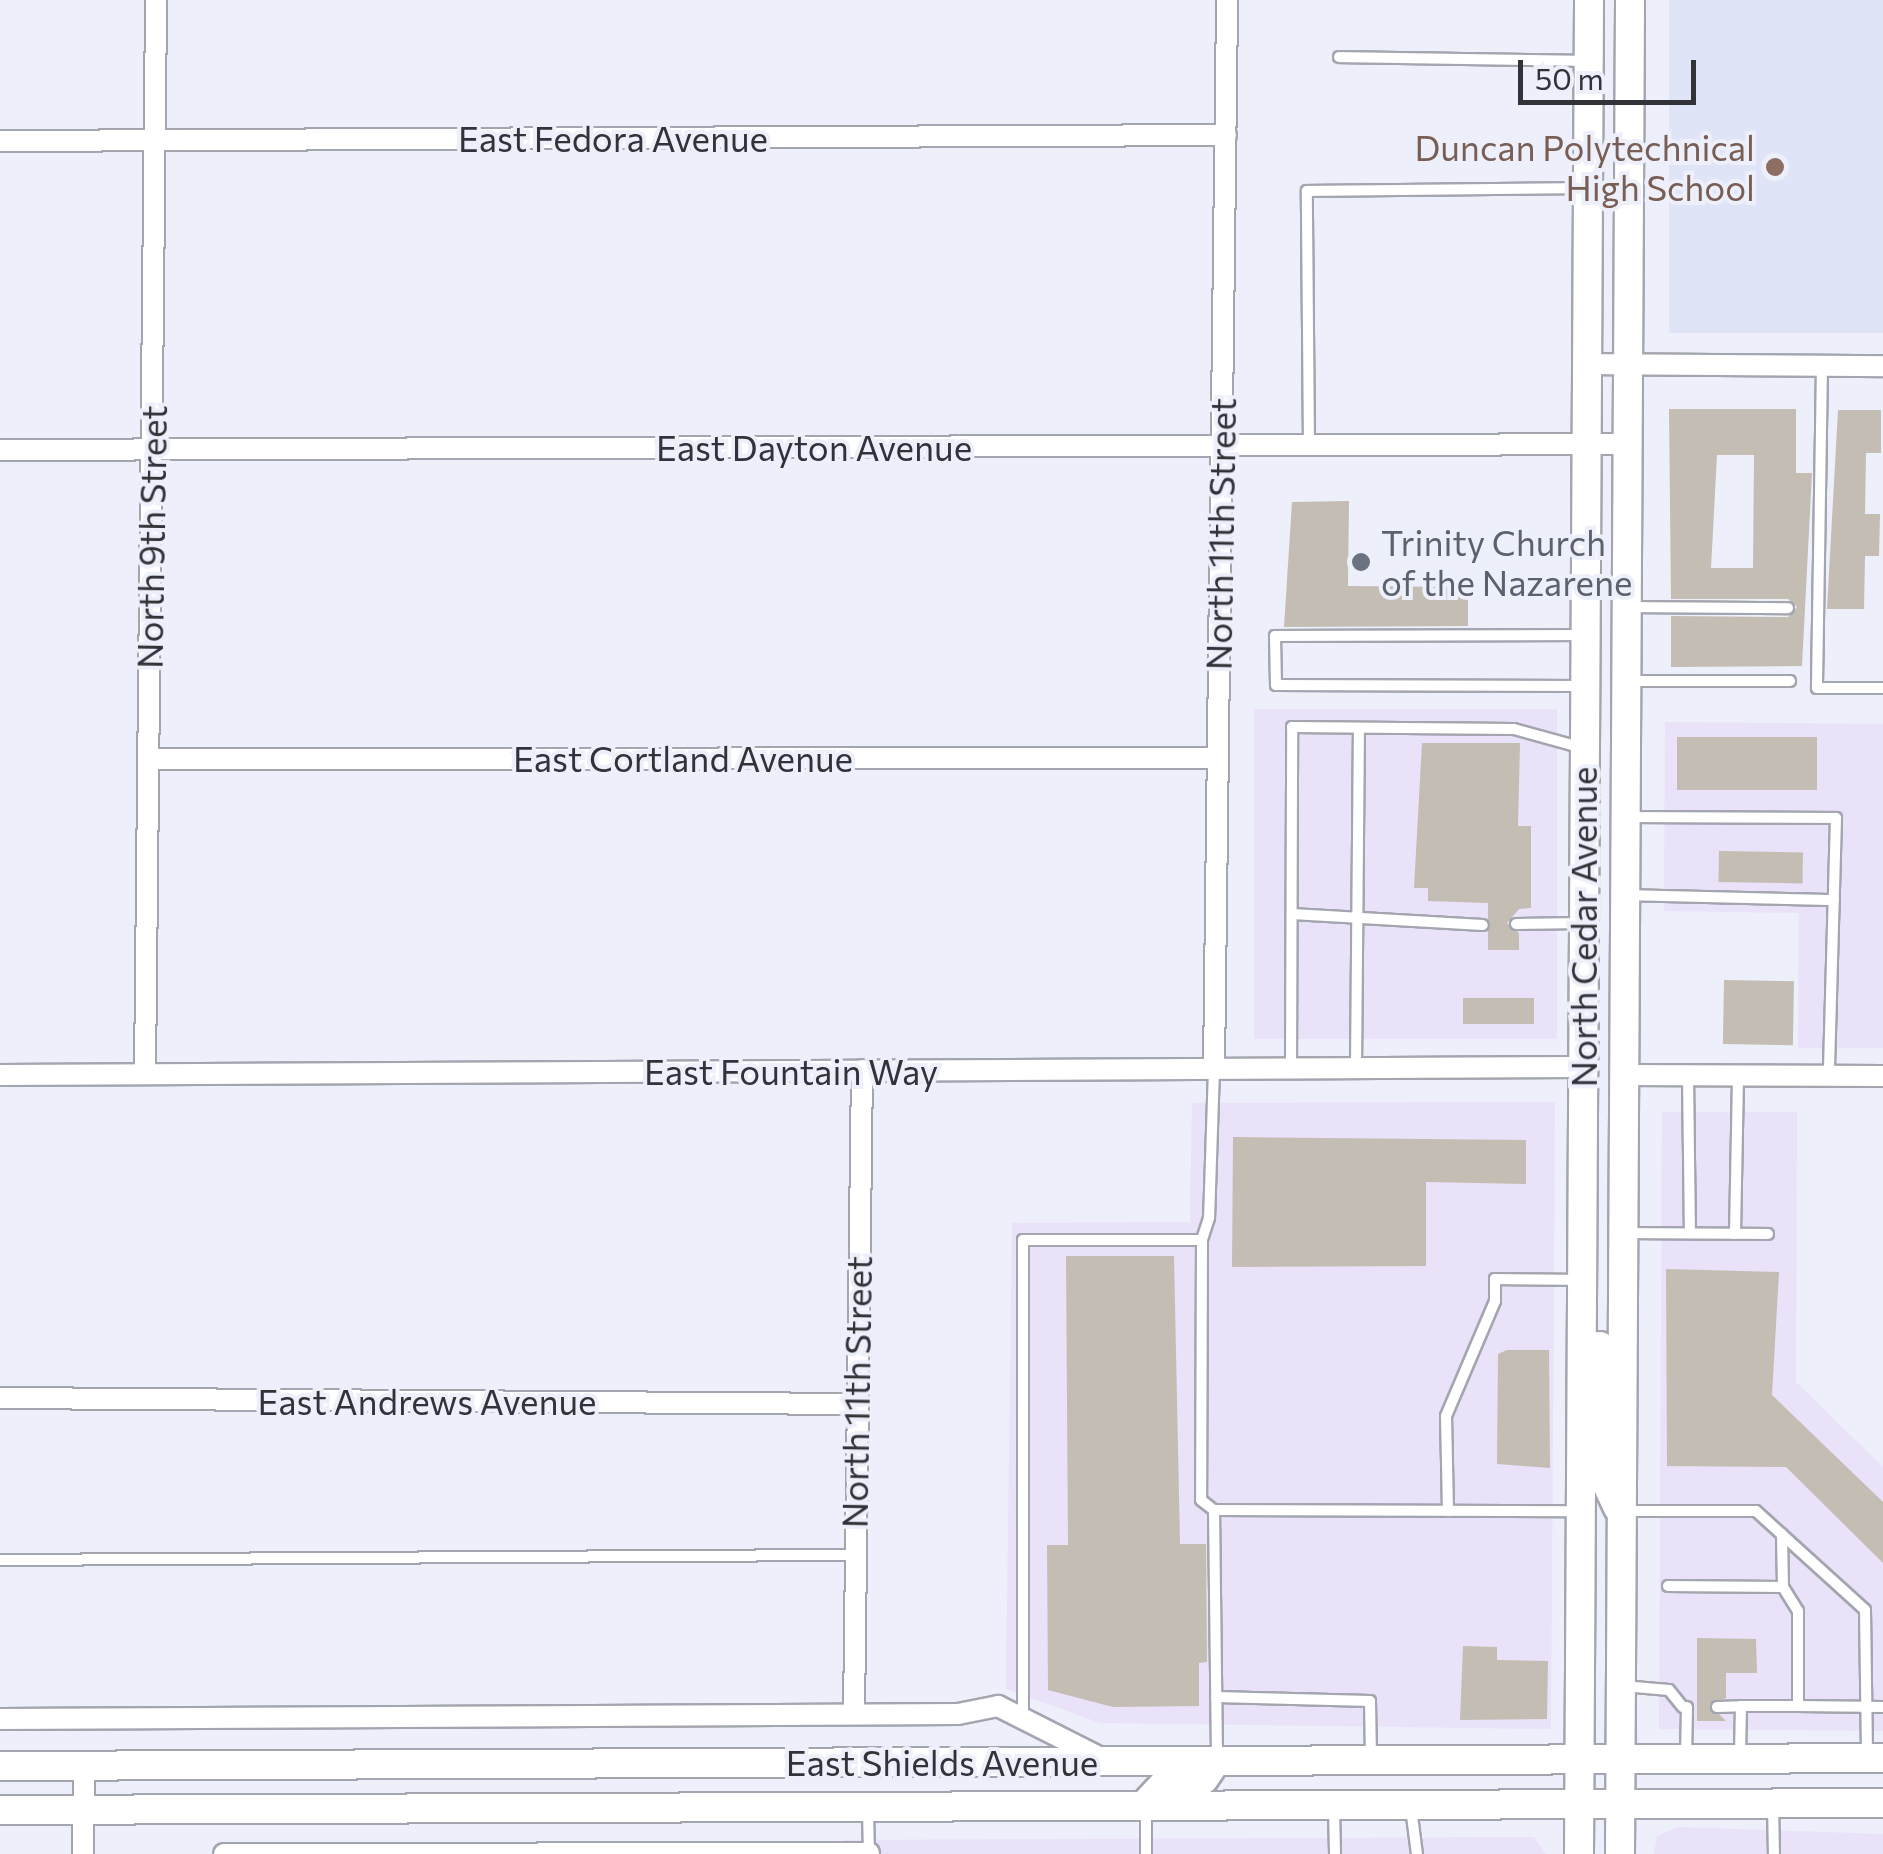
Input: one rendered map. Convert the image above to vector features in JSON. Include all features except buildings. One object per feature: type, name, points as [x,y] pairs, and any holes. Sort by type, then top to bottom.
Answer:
[{"type":"main road","name":"North Cedar Avenue","points":[[1579,1854],[1588,0]]},
{"type":"main road","name":"North Cedar Avenue","points":[[1620,1854],[1630,0]]},
{"type":"main road","points":[[1583,923],[1600,943],[1601,1052],[1626,1076]]},
{"type":"main road","points":[[1582,1067],[1607,1094],[1606,1206],[1624,1233]]},
{"type":"main road","points":[[1582,1280],[1598,1303],[1606,1492],[1622,1511]]},
{"type":"main road","name":"East Shields Avenue","points":[[0,1766],[1621,1755],[1875,1758]]},
{"type":"main road","points":[[1146,1803],[1164,1784],[1204,1778],[1217,1760]]},
{"type":"main road","points":[[702,1804],[728,1782],[910,1781],[1022,1761]]},
{"type":"main road","name":"East Shields Avenue","points":[[0,1810],[702,1804],[1883,1803]]},
{"type":"street","name":"North 9th Street","points":[[145,1074],[156,0]]},
{"type":"street","name":"North 11th Street","points":[[1214,1069],[1227,0]]},
{"type":"street","name":"East Fedora Avenue","points":[[0,141],[1226,135]]},
{"type":"street","points":[[1586,364],[1883,366]]},
{"type":"street","name":"East Dayton Avenue","points":[[0,450],[1628,444]]},
{"type":"street","name":"East Cortland Avenue","points":[[148,758],[1217,758]]},
{"type":"street","name":"East Fountain Way","points":[[0,1075],[1582,1067]]},
{"type":"street","name":"North 11th Street","points":[[854,1714],[862,1070]]},
{"type":"street","points":[[1626,1076],[1883,1076]]},
{"type":"street","name":"East Andrews Avenue","points":[[0,1398],[855,1404]]},
{"type":"street","points":[[0,1719],[854,1714],[998,1706],[1107,1761]]},
{"type":"street","points":[[84,1766],[84,1854]]},
{"type":"street","points":[[224,1854],[869,1854]]},
{"type":"lane","points":[[1339,57],[1588,61]]},
{"type":"lane","points":[[1309,445],[1307,191],[1587,188]]},
{"type":"lane","points":[[1822,365],[1818,688],[1883,688]]},
{"type":"lane","points":[[1627,607],[1788,608]]},
{"type":"lane","points":[[1584,635],[1275,636],[1276,686],[1584,686]]},
{"type":"lane","points":[[1627,681],[1790,681]]},
{"type":"lane","points":[[1291,1068],[1292,727],[1514,729],[1584,748]]},
{"type":"lane","points":[[1356,1068],[1359,728]]},
{"type":"lane","points":[[1626,817],[1836,818],[1828,1076]]},
{"type":"lane","points":[[1627,896],[1834,900]]},
{"type":"lane","points":[[1292,914],[1483,925]]},
{"type":"lane","points":[[1516,924],[1583,923]]},
{"type":"lane","points":[[1214,1069],[1209,1218],[1202,1240],[1201,1500],[1214,1510],[1582,1511]]},
{"type":"lane","points":[[1688,1076],[1690,1233]]},
{"type":"lane","points":[[1735,1234],[1738,1076]]},
{"type":"lane","points":[[1624,1233],[1768,1234]]},
{"type":"lane","points":[[1022,1716],[1023,1240],[1202,1240]]},
{"type":"lane","points":[[1448,1511],[1446,1416],[1495,1301],[1495,1279],[1582,1280]]},
{"type":"lane","points":[[1214,1510],[1217,1760]]},
{"type":"lane","points":[[1622,1511],[1756,1511],[1866,1610],[1867,1706],[1875,1758]]},
{"type":"lane","points":[[1782,1534],[1782,1588],[1798,1611],[1798,1706]]},
{"type":"lane","points":[[0,1560],[854,1555]]},
{"type":"lane","points":[[1668,1586],[1782,1588]]},
{"type":"lane","points":[[1622,1686],[1669,1690],[1686,1706],[1686,1756]]},
{"type":"lane","points":[[1216,1697],[1370,1701],[1371,1759]]},
{"type":"lane","points":[[1717,1706],[1883,1707]]},
{"type":"lane","points":[[1740,1706],[1740,1756]]},
{"type":"lane","points":[[1334,1802],[1335,1854]]},
{"type":"lane","points":[[1410,1802],[1417,1854]]},
{"type":"lane","points":[[1772,1802],[1774,1854]]},
{"type":"lane","points":[[1146,1803],[1146,1854]]},
{"type":"lane","points":[[868,1805],[869,1854]]},
{"type":"shaded area","name":"Duncan Polytechnical High School","points":[[1669,0],[1883,0],[1883,333],[1669,333]]},
{"type":"shaded area","points":[[1254,709],[1557,709],[1557,1039],[1254,1039]]},
{"type":"shaded area","points":[[1665,722],[1883,724],[1883,1048],[1798,1048],[1799,913],[1664,911]]},
{"type":"shaded area","points":[[1555,1102],[1551,1729],[1100,1723],[1006,1689],[1012,1223],[1190,1222],[1192,1103]]},
{"type":"shaded area","points":[[1662,1112],[1797,1112],[1796,1382],[1883,1467],[1883,1731],[1659,1729]]},
{"type":"shaded area","points":[[1679,1827],[1883,1834],[1883,1854],[1654,1854],[1657,1836]]},
{"type":"shaded area","points":[[1534,1837],[1546,1854],[844,1854],[844,1840]]},
{"type":"place","name":"Duncan Polytechnical High School","points":[[1775,167]]},
{"type":"place","name":"Trinity Church of the Nazarene","points":[[1361,562]]}]
